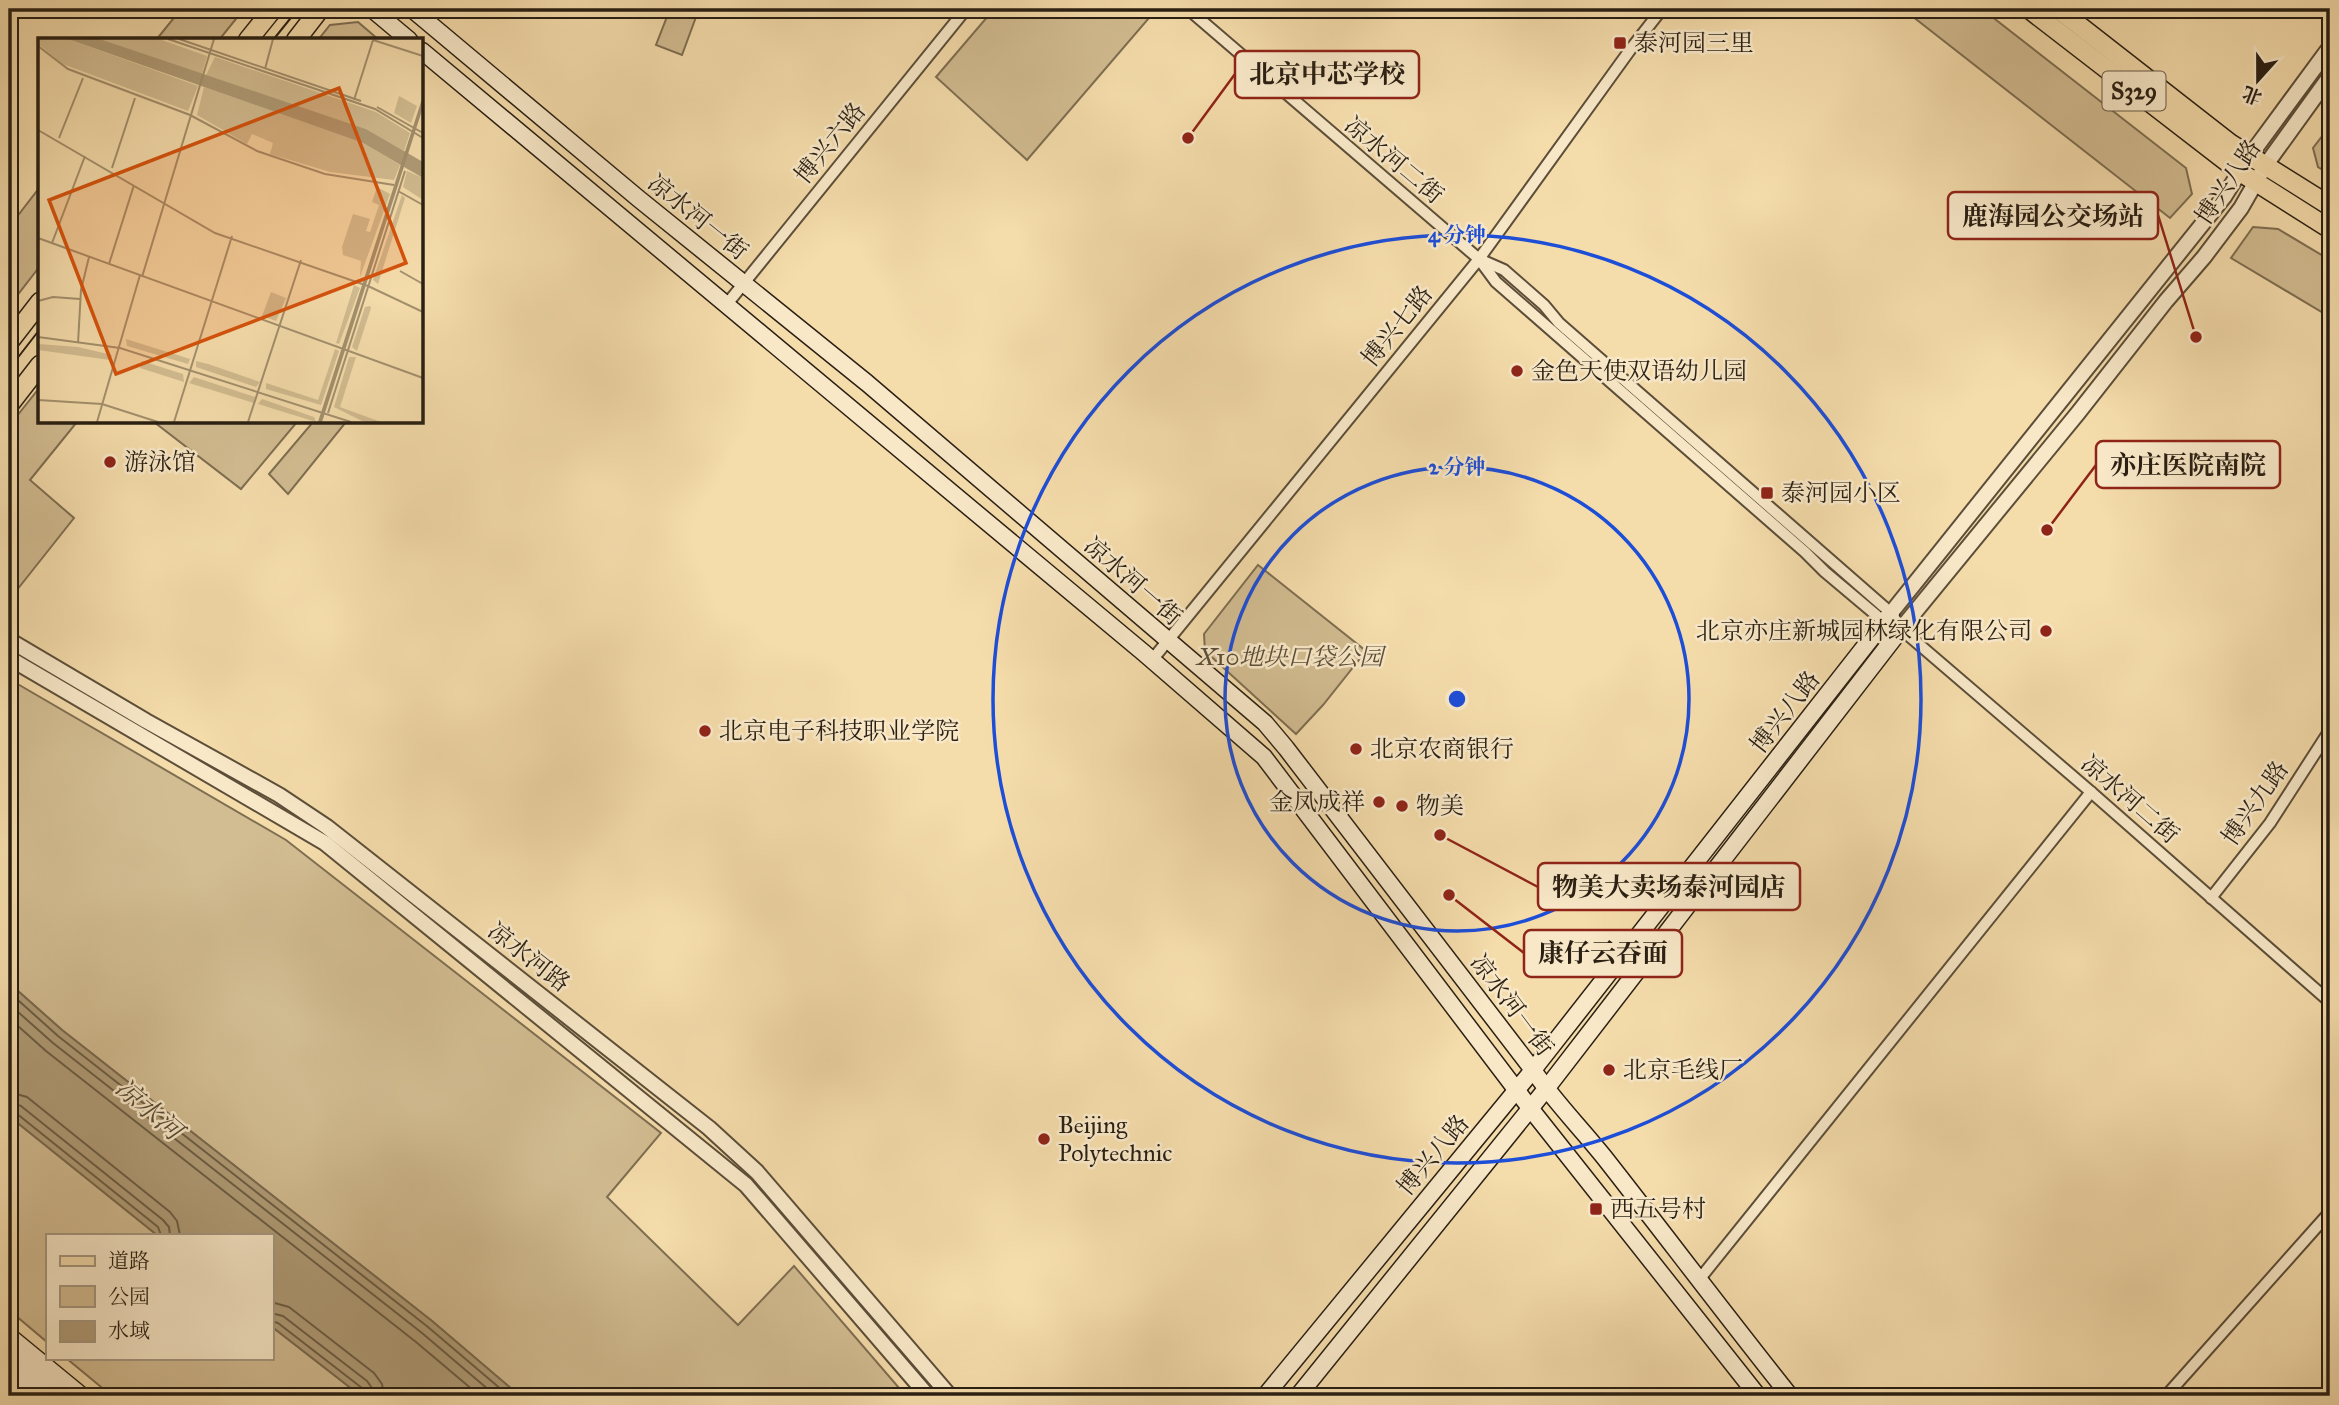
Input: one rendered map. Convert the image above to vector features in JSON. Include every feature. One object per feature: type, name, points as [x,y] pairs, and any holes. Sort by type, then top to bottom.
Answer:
[{"type":"main road","points":[[250,38],[273,9]]},
{"type":"main road","points":[[298,38],[320,9]]},
{"type":"main road","points":[[372,9],[407,38]]},
{"type":"main road","name":"凉水河一街","points":[[412,9],[743,284],[867,383],[1265,723],[1546,1089],[1602,1155],[1790,1396]]},
{"type":"main road","name":"S329","points":[[2029,9],[2251,165],[2330,206]]},
{"type":"main road","name":"S329","points":[[2058,9],[2199,120],[2251,165],[2256,182],[2330,229]]},
{"type":"main road","name":"凉水河一街","points":[[424,53],[1152,660],[1264,757],[1516,1090],[1758,1396]]},
{"type":"main road","points":[[9,342],[38,305]]},
{"type":"main road","points":[[9,405],[38,368]]},
{"type":"main road","name":"博兴八路","points":[[1265,1396],[1533,1070],[1887,618]]},
{"type":"main road","name":"博兴八路","points":[[1298,1396],[1546,1089],[1900,629]]},
{"type":"main road","points":[[1189,693],[1193,678],[1199,674],[1208,675]]},
{"type":"main road","points":[[9,1335],[82,1396]]},
{"type":"main road","points":[[9,1354],[60,1396]]},
{"type":"street","name":"博兴六路","points":[[727,304],[967,9]]},
{"type":"street","name":"凉水河二街","points":[[1188,9],[1479,259],[1504,270],[1544,305],[1559,323],[1887,618],[2091,792],[2330,1002]]},
{"type":"street","name":"博兴七路","points":[[1152,660],[1479,259],[1662,9]]},
{"type":"street","name":"博兴八路","points":[[2251,165],[2330,47]]},
{"type":"street","name":"博兴八路","points":[[1887,618],[2224,197],[2330,76]]},
{"type":"street","name":"博兴八路","points":[[1900,629],[2166,301],[2187,280],[2241,208],[2256,182]]},
{"type":"street","name":"凉水河路","points":[[9,640],[146,722],[279,795],[327,827],[709,1128],[757,1172],[950,1396]]},
{"type":"street","name":"凉水河路","points":[[9,659],[325,843],[746,1185],[928,1396]]},
{"type":"street","name":"博兴九路","points":[[2211,898],[2270,823],[2330,730]]},
{"type":"street","points":[[1698,1281],[2091,792]]},
{"type":"street","points":[[2166,1396],[2330,1212]]},
{"type":"street","points":[[9,1370],[40,1396]]},
{"type":"green space","points":[[181,9],[244,9],[221,38],[158,38]]},
{"type":"green space","points":[[670,9],[696,17],[682,55],[656,45]]},
{"type":"green space","points":[[994,9],[1155,11],[1027,160],[936,77]]},
{"type":"green space","points":[[1903,9],[1982,9],[2186,168],[2192,194],[2170,218]]},
{"type":"green space","points":[[358,22],[377,38],[320,38],[330,25]]},
{"type":"green space","points":[[2330,126],[2330,174],[2318,167],[2313,148]]},
{"type":"green space","points":[[38,190],[38,269],[9,306],[9,227]]},
{"type":"green space","points":[[2253,227],[2278,229],[2330,260],[2330,317],[2231,258]]},
{"type":"green space","points":[[38,390],[38,424],[75,424],[30,480],[74,518],[9,600],[9,426]]},
{"type":"green space","points":[[157,424],[295,424],[241,489]]},
{"type":"green space","points":[[311,424],[344,424],[288,494],[269,474]]},
{"type":"green space","name":"X10地块口袋公园","points":[[1258,565],[1366,651],[1296,734],[1205,651],[1204,634]]},
{"type":"green space","points":[[9,679],[286,840],[661,1133],[607,1197],[738,1325],[794,1266],[906,1396],[520,1396],[432,1321],[62,1030],[9,983]]},
{"type":"green space","points":[[9,1116],[156,1234],[46,1234],[46,1341],[9,1310]]},
{"type":"green space","points":[[273,1328],[361,1396],[112,1396],[68,1360],[273,1360]]},
{"type":"water","name":"凉水河","points":[[9,983],[62,1030],[432,1321],[520,1396],[361,1396],[273,1328],[273,1234],[156,1234],[9,1116]]},
{"type":"tram line","points":[[275,38],[298,9]]},
{"type":"tram line","points":[[9,369],[38,332]]},
{"type":"place","name":"泰河园三里","points":[[1620,43]]},
{"type":"place","name":"北京中芯学校","points":[[1188,138]]},
{"type":"place","name":"鹿海园公交场站","points":[[2196,337]]},
{"type":"place","name":"金色天使双语幼儿园","points":[[1517,371]]},
{"type":"place","name":"游泳馆","points":[[110,462]]},
{"type":"place","name":"泰河园小区","points":[[1767,493]]},
{"type":"place","name":"亦庄医院南院","points":[[2047,530]]},
{"type":"place","name":"北京亦庄新城园林绿化有限公司","points":[[2046,631]]},
{"type":"place","name":"北京电子科技职业学院","points":[[705,731]]},
{"type":"place","name":"北京农商银行","points":[[1356,749]]},
{"type":"place","name":"金凤成祥","points":[[1379,802]]},
{"type":"place","name":"物美","points":[[1402,806]]},
{"type":"place","name":"物美大卖场泰河园店","points":[[1440,835]]},
{"type":"place","name":"康仔云吞面","points":[[1449,895]]},
{"type":"place","name":"北京毛线厂","points":[[1609,1070]]},
{"type":"place","name":"Beijing Polytechnic","points":[[1044,1139]]},
{"type":"place","name":"西五号村","points":[[1596,1209]]}]
